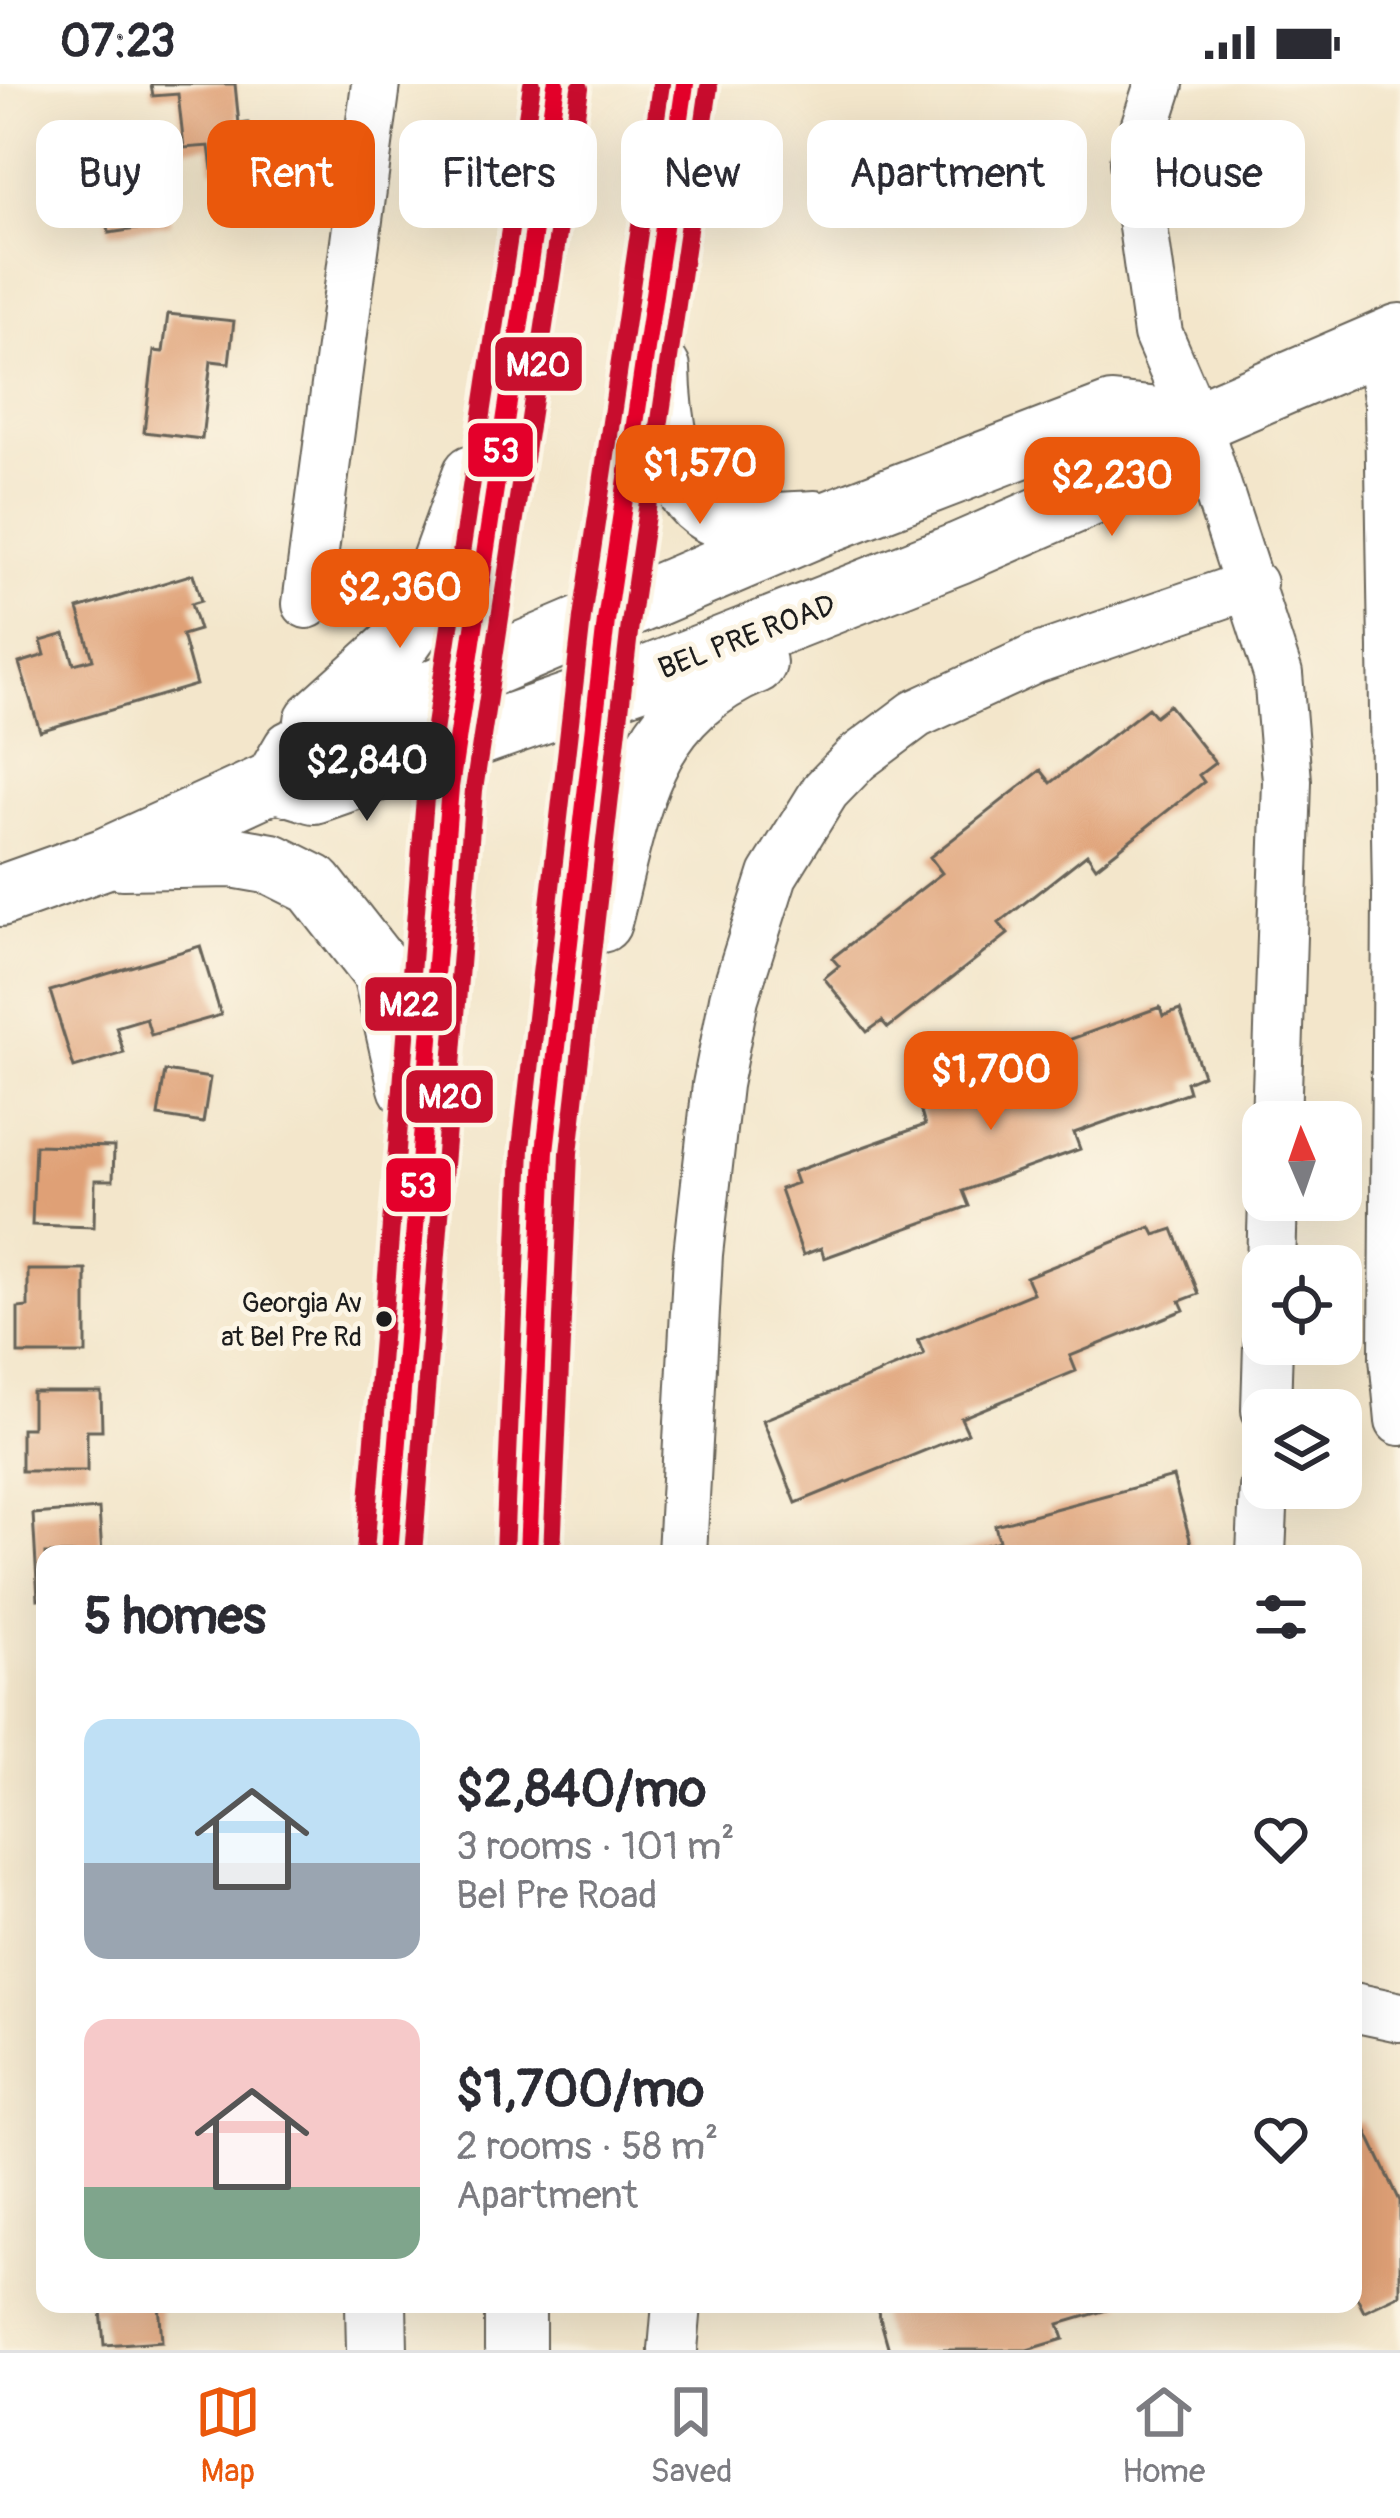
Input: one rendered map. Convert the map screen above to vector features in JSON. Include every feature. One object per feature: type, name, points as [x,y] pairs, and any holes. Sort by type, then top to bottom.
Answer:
[{"type":"main road","points":[[388,1545],[395,1425],[424,1153],[439,898],[556,84]]},
{"type":"main road","points":[[528,1545],[548,1131],[605,621],[685,84]]},
{"type":"main road","points":[[657,274],[660,398],[681,480],[704,509],[740,521],[833,520]]},
{"type":"main road","name":"BEL PRE ROAD","points":[[275,781],[314,793],[597,694],[959,553],[1145,472],[1196,422],[1389,337]]},
{"type":"main road","points":[[168,828],[335,706],[396,648],[425,608],[519,345]]},
{"type":"main road","name":"BEL PRE ROAD","points":[[0,896],[104,859],[275,781],[293,750],[833,520],[1112,413],[1196,422]]},
{"type":"main road","points":[[548,1131],[643,763],[685,708],[728,675],[831,631],[959,553]]},
{"type":"main road","points":[[104,859],[232,857],[272,864],[317,888],[382,973],[424,1153]]},
{"type":"main road","points":[[376,2313],[377,2350]]},
{"type":"main road","points":[[515,2313],[515,2350]]},
{"type":"street","points":[[307,604],[376,84]]},
{"type":"street","points":[[1159,84],[1133,162],[1158,334],[1196,422],[1278,674],[1287,782],[1277,1101]]},
{"type":"street","name":"BEL PRE ROAD","points":[[1389,337],[1400,1421]]},
{"type":"street","points":[[682,1545],[698,1254],[717,1085],[734,998],[772,875],[825,791],[857,758],[916,714],[1035,659],[1252,584]]},
{"type":"street","points":[[1261,1545],[1263,1509]]},
{"type":"street","points":[[1362,2009],[1400,2018]]},
{"type":"street","points":[[674,2350],[676,2313]]},
{"type":"building","points":[[151,84],[235,84],[239,120],[207,120],[207,146],[184,148],[178,94],[153,96]]},
{"type":"building","points":[[168,314],[234,321],[229,363],[211,361],[202,439],[144,432],[154,351],[163,352]]},
{"type":"building","points":[[193,574],[201,601],[191,604],[199,630],[182,635],[196,685],[40,731],[19,663],[45,655],[41,641],[65,634],[74,664],[93,659],[78,609]]},
{"type":"building","points":[[1169,705],[1215,763],[1199,775],[1204,782],[1096,867],[1087,854],[999,923],[1008,934],[888,1028],[882,1021],[867,1032],[824,978],[839,966],[832,958],[942,873],[930,857],[1041,770],[1051,783],[1148,708],[1155,716]]},
{"type":"building","points":[[200,946],[221,1015],[151,1035],[146,1018],[116,1027],[124,1053],[74,1068],[50,991]]},
{"type":"building","points":[[1160,1007],[1163,1016],[1180,1010],[1203,1075],[1186,1082],[1189,1092],[1074,1133],[1080,1149],[963,1191],[969,1206],[824,1258],[821,1248],[803,1255],[780,1189],[797,1183],[793,1172],[925,1125],[920,1109],[1038,1067],[1032,1053]]},
{"type":"building","points":[[165,1071],[210,1078],[203,1123],[158,1116]]},
{"type":"building","points":[[35,1145],[114,1147],[113,1180],[95,1180],[94,1227],[32,1225]]},
{"type":"building","points":[[1151,1227],[1155,1235],[1173,1229],[1199,1294],[1180,1301],[1184,1310],[1070,1356],[1076,1371],[961,1418],[968,1433],[796,1503],[763,1420],[924,1355],[918,1340],[1033,1293],[1026,1277]]},
{"type":"building","points":[[28,1270],[86,1270],[86,1354],[18,1354],[18,1308],[28,1307]]},
{"type":"building","points":[[32,1392],[101,1392],[102,1430],[87,1430],[87,1471],[21,1471],[21,1428],[32,1428]]},
{"type":"building","points":[[1173,1477],[1192,1545],[986,1545],[999,1541],[995,1525]]},
{"type":"building","points":[[99,1509],[101,1545],[36,1545],[36,1565],[33,1514]]},
{"type":"building","points":[[1362,2121],[1400,2201],[1400,2294],[1364,2311]]},
{"type":"building","points":[[101,2313],[160,2313],[162,2341],[104,2345]]},
{"type":"building","points":[[879,2313],[1097,2313],[1059,2324],[1064,2339],[1027,2350],[889,2350]]},
{"type":"transit line","name":"M22","points":[[366,1545],[426,785],[532,84]]},
{"type":"transit line","name":"53","points":[[390,1545],[450,787],[556,84]]},
{"type":"transit line","name":"M22","points":[[504,1545],[521,1148],[582,618],[661,84]]},
{"type":"transit line","name":"53","points":[[528,1545],[545,1151],[606,621],[685,84]]},
{"type":"transit line","name":"M20","points":[[552,1545],[569,1153],[630,624],[709,87]]},
{"type":"transit line","name":"M20","points":[[414,1545],[474,790],[580,88]]},
{"type":"place","name":"Georgia Av at Bel Pre Rd","points":[[384,1319]]}]
